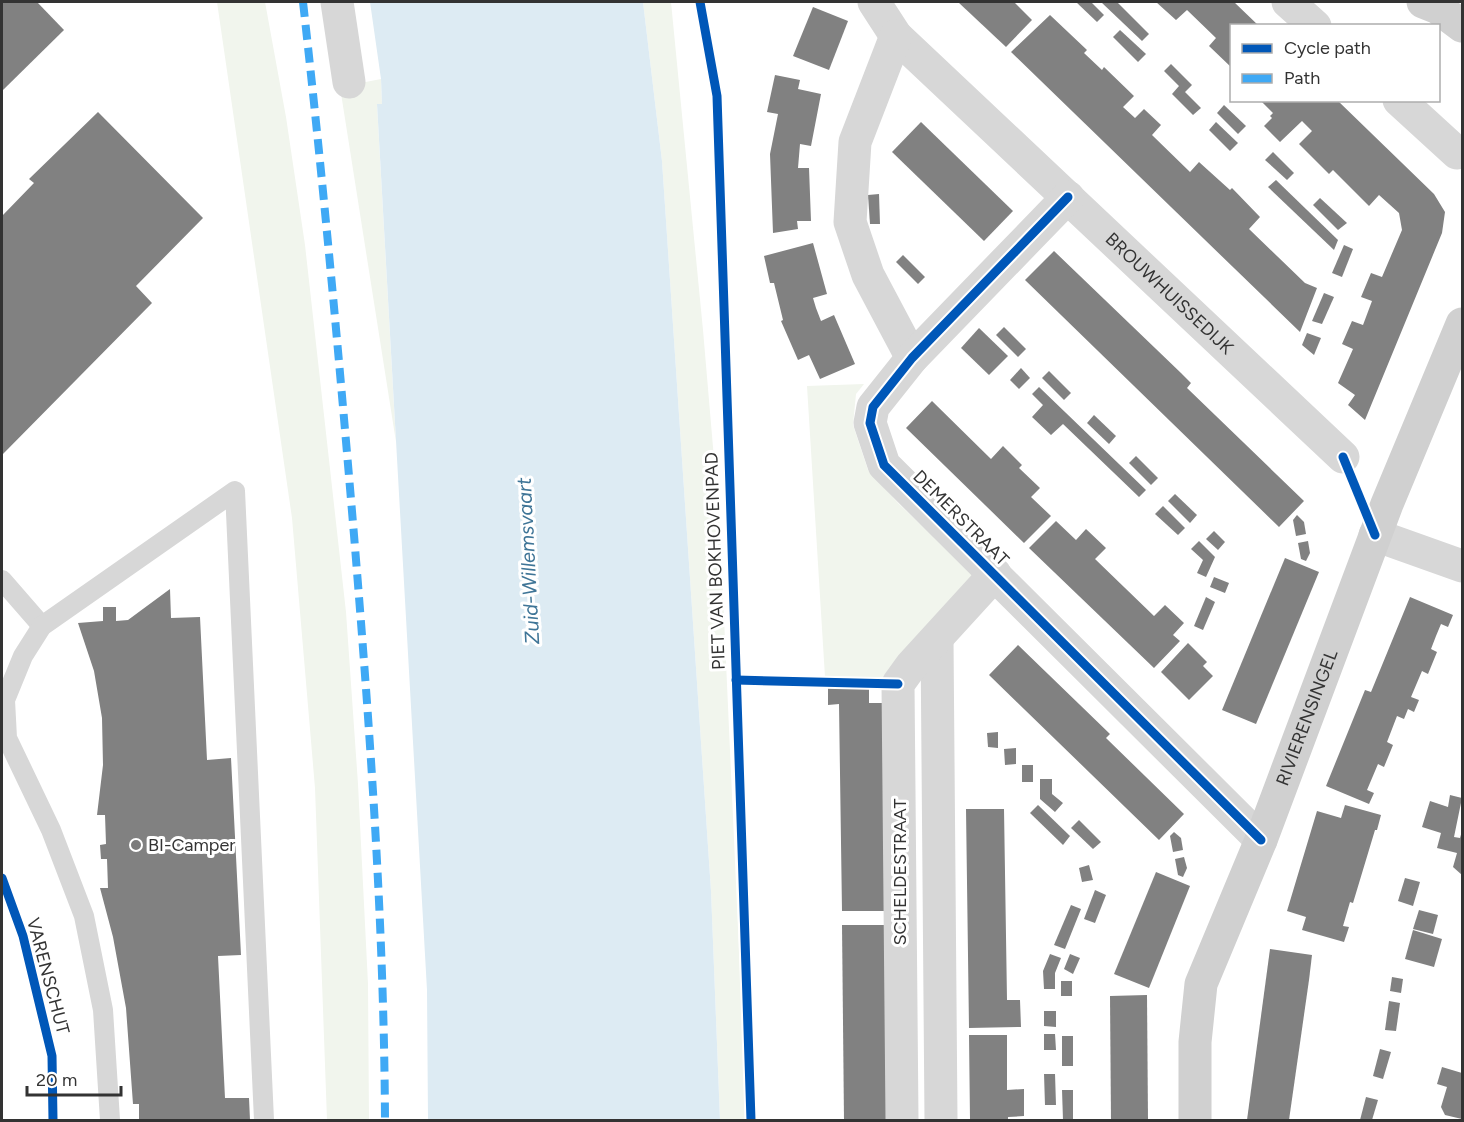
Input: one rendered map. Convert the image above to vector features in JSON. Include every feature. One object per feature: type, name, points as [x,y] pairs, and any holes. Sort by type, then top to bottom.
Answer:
[{"type":"street","points":[[337,2],[349,82]]},
{"type":"street","name":"BROUWHUISSEDIJK","points":[[874,2],[896,36],[1343,457]]},
{"type":"street","points":[[1288,2],[1313,24]]},
{"type":"street","points":[[1423,2],[1438,8],[1462,26]]},
{"type":"street","points":[[896,36],[855,142],[850,222],[867,274],[912,358]]},
{"type":"street","points":[[1401,102],[1457,153]]},
{"type":"street","name":"DEMERSTRAAT","points":[[1068,197],[912,358],[873,407],[870,423],[884,465],[1261,840]]},
{"type":"street","name":"RIVIERENSINGEL","points":[[1195,1120],[1195,1042],[1201,984],[1261,840],[1376,535],[1462,324]]},
{"type":"street","points":[[1376,535],[1462,566]]},
{"type":"street","name":"SCHELDESTRAAT","points":[[902,1120],[898,684],[911,666],[995,574]]},
{"type":"street","points":[[937,639],[941,1120]]},
{"type":"lane","points":[[110,1120],[104,1010],[84,916],[51,830],[7,738],[5,700],[23,656],[42,626],[235,490],[264,1120]]},
{"type":"lane","points":[[2,580],[42,626]]},
{"type":"shaded area","points":[[217,2],[265,2],[286,117],[305,245],[346,612],[358,784],[368,984],[369,1120],[327,1120],[315,788],[292,518]]},
{"type":"shaded area","points":[[643,2],[671,2],[703,330],[720,529],[745,1120],[720,1120],[711,891],[662,161]]},
{"type":"shaded area","points":[[381,79],[382,104],[377,105],[396,442],[340,87]]},
{"type":"shaded area","points":[[864,384],[856,394],[853,425],[868,470],[899,504],[976,577],[885,677],[825,677],[807,386]]},
{"type":"water","name":"Zuid-Willemsvaart","points":[[370,2],[643,2],[662,161],[711,891],[720,1120],[428,1120],[427,990],[377,104],[382,104],[381,79]]},
{"type":"building","points":[[2,2],[37,2],[64,30],[2,91]]},
{"type":"building","points":[[958,2],[1014,2],[1032,20],[1006,47]]},
{"type":"building","points":[[1076,2],[1091,2],[1104,15],[1097,22]]},
{"type":"building","points":[[1101,2],[1117,2],[1149,34],[1142,41]]},
{"type":"building","points":[[1156,2],[1234,2],[1257,24],[1230,24],[1230,66],[1209,46],[1216,38],[1187,10],[1176,20]]},
{"type":"building","points":[[813,7],[848,21],[829,70],[793,56]]},
{"type":"building","points":[[1050,15],[1087,50],[1084,53],[1102,70],[1104,67],[1134,96],[1123,107],[1135,118],[1144,109],[1161,125],[1152,135],[1190,172],[1199,162],[1230,190],[1232,188],[1260,217],[1249,229],[1305,283],[1317,288],[1300,332],[1011,52]]},
{"type":"building","points":[[1120,30],[1146,54],[1138,62],[1113,37]]},
{"type":"building","points":[[1171,64],[1192,85],[1185,92],[1201,108],[1193,115],[1172,94],[1179,86],[1164,71]]},
{"type":"building","points":[[775,75],[800,80],[798,89],[821,94],[811,146],[800,144],[798,168],[809,168],[811,221],[797,221],[798,229],[773,233],[770,154],[778,114],[767,112]]},
{"type":"building","points":[[1262,102],[1339,102],[1434,194],[1445,212],[1442,233],[1365,420],[1348,405],[1355,395],[1338,383],[1353,349],[1342,344],[1352,321],[1363,325],[1372,301],[1361,297],[1371,273],[1382,277],[1402,230],[1399,213],[1379,195],[1369,206],[1333,170],[1329,174],[1299,144],[1312,131],[1302,121],[1280,142],[1264,126],[1272,118],[1270,116],[1273,113]]},
{"type":"building","points":[[1224,105],[1246,126],[1238,134],[1217,113]]},
{"type":"building","points":[[98,112],[203,218],[136,286],[152,303],[2,455],[2,216],[34,183],[29,179]]},
{"type":"building","points":[[921,122],[1013,211],[984,241],[892,152]]},
{"type":"building","points":[[1216,122],[1238,143],[1230,151],[1209,130]]},
{"type":"building","points":[[1273,152],[1294,173],[1287,180],[1265,160]]},
{"type":"building","points":[[1276,180],[1338,240],[1334,250],[1268,187]]},
{"type":"building","points":[[879,194],[880,224],[870,224],[868,195]]},
{"type":"building","points":[[1320,198],[1347,223],[1338,230],[1313,205]]},
{"type":"building","points":[[813,243],[827,294],[813,298],[816,308],[821,321],[834,315],[855,364],[820,379],[809,355],[798,360],[781,321],[783,320],[774,283],[770,283],[764,256]]},
{"type":"building","points":[[1344,245],[1353,249],[1342,277],[1332,273]]},
{"type":"building","points":[[1054,251],[1191,383],[1187,388],[1304,501],[1279,527],[1025,280]]},
{"type":"building","points":[[903,255],[925,277],[918,284],[896,262]]},
{"type":"building","points":[[1324,293],[1334,297],[1322,324],[1312,321]]},
{"type":"building","points":[[1004,327],[1026,349],[1018,357],[996,335]]},
{"type":"building","points":[[979,328],[1008,356],[989,375],[961,348]]},
{"type":"building","points":[[1307,333],[1321,338],[1314,355],[1302,345]]},
{"type":"building","points":[[1021,368],[1030,378],[1019,389],[1010,380]]},
{"type":"building","points":[[1049,371],[1071,393],[1064,400],[1042,378]]},
{"type":"building","points":[[1039,387],[1146,490],[1139,497],[1063,424],[1051,435],[1032,417],[1043,405],[1032,394]]},
{"type":"building","points":[[932,401],[991,459],[1003,446],[1022,465],[1019,468],[1040,488],[1031,497],[1051,516],[1024,543],[906,428]]},
{"type":"building","points":[[1094,415],[1116,436],[1109,444],[1087,423]]},
{"type":"building","points":[[1136,456],[1158,478],[1151,485],[1129,463]]},
{"type":"building","points":[[1175,494],[1197,515],[1190,523],[1168,501]]},
{"type":"building","points":[[1163,506],[1185,528],[1178,535],[1155,514]]},
{"type":"building","points":[[1297,515],[1304,522],[1306,534],[1296,536],[1293,520]]},
{"type":"building","points":[[1056,521],[1076,540],[1086,529],[1106,548],[1095,559],[1154,616],[1165,605],[1184,623],[1173,635],[1180,641],[1154,668],[1029,548]]},
{"type":"building","points":[[1214,531],[1225,542],[1218,550],[1206,539]]},
{"type":"building","points":[[1199,541],[1215,557],[1206,577],[1197,573],[1203,560],[1191,549]]},
{"type":"building","points":[[1308,541],[1310,553],[1306,561],[1301,559],[1298,543]]},
{"type":"building","points":[[1285,558],[1319,572],[1256,724],[1222,710]]},
{"type":"building","points":[[1214,577],[1229,583],[1225,593],[1210,587]]},
{"type":"building","points":[[170,589],[171,618],[200,617],[207,760],[231,758],[241,955],[218,956],[225,1098],[249,1098],[250,1120],[139,1120],[139,1104],[133,1104],[126,1008],[113,937],[100,888],[108,888],[107,859],[101,859],[100,845],[106,844],[105,815],[97,815],[103,765],[102,718],[94,671],[78,623],[103,621],[103,607],[116,607],[116,621],[128,620]]},
{"type":"building","points":[[1206,597],[1215,602],[1203,630],[1194,626]]},
{"type":"building","points":[[1410,597],[1453,615],[1448,627],[1441,624],[1431,649],[1437,652],[1428,674],[1422,671],[1411,697],[1419,700],[1414,712],[1408,709],[1404,719],[1397,716],[1387,742],[1393,745],[1384,767],[1378,764],[1367,790],[1374,793],[1369,804],[1326,786],[1365,690],[1371,692]]},
{"type":"building","points":[[1188,643],[1207,662],[1203,666],[1213,676],[1189,700],[1161,672]]},
{"type":"building","points":[[1018,645],[1110,734],[1106,738],[1184,814],[1159,840],[989,675]]},
{"type":"building","points":[[828,688],[869,688],[869,703],[884,703],[887,911],[842,911],[839,704],[828,705]]},
{"type":"building","points":[[998,732],[998,748],[988,747],[987,733]]},
{"type":"building","points":[[1016,748],[1016,764],[1005,765],[1004,749]]},
{"type":"building","points":[[1022,765],[1033,765],[1033,782],[1022,782]]},
{"type":"building","points":[[1040,779],[1052,779],[1052,794],[1063,803],[1055,812],[1040,799]]},
{"type":"building","points":[[1450,795],[1462,798],[1454,837],[1460,838],[1462,831],[1462,875],[1453,867],[1457,853],[1437,848],[1441,833],[1422,827],[1430,801],[1448,807]]},
{"type":"building","points":[[1038,805],[1070,836],[1063,845],[1030,813]]},
{"type":"building","points":[[1345,805],[1381,815],[1353,903],[1350,902],[1343,926],[1349,927],[1344,942],[1302,930],[1306,917],[1287,911],[1317,811],[1341,818]]},
{"type":"building","points":[[966,809],[1004,809],[1007,1000],[1020,1000],[1021,1027],[969,1028]]},
{"type":"building","points":[[1079,820],[1101,842],[1093,849],[1071,828]]},
{"type":"building","points":[[1174,832],[1181,838],[1183,850],[1173,852],[1170,836]]},
{"type":"building","points":[[1184,857],[1187,868],[1183,877],[1178,875],[1175,859]]},
{"type":"building","points":[[1089,865],[1093,880],[1082,882],[1079,868]]},
{"type":"building","points":[[1156,872],[1190,886],[1149,988],[1114,974]]},
{"type":"building","points":[[1405,878],[1420,882],[1413,906],[1398,901]]},
{"type":"building","points":[[1095,890],[1106,895],[1095,923],[1084,919]]},
{"type":"building","points":[[1071,905],[1081,909],[1065,949],[1054,945]]},
{"type":"building","points":[[1419,910],[1438,915],[1433,934],[1413,929]]},
{"type":"building","points":[[842,925],[886,925],[889,1120],[844,1120]]},
{"type":"building","points":[[1413,930],[1442,939],[1434,967],[1405,959]]},
{"type":"building","points":[[1270,949],[1312,955],[1309,980],[1289,1120],[1247,1120]]},
{"type":"building","points":[[1050,954],[1061,958],[1055,973],[1055,989],[1044,989],[1043,971]]},
{"type":"building","points":[[1070,954],[1080,958],[1073,974],[1064,969]]},
{"type":"building","points":[[1392,977],[1403,979],[1401,993],[1390,991]]},
{"type":"building","points":[[1061,981],[1072,981],[1072,996],[1061,996]]},
{"type":"building","points":[[1147,995],[1148,1120],[1111,1120],[1110,996]]},
{"type":"building","points":[[1389,1001],[1400,1003],[1396,1031],[1385,1030]]},
{"type":"building","points":[[1044,1011],[1056,1011],[1056,1027],[1044,1026]]},
{"type":"building","points":[[1044,1034],[1055,1034],[1056,1050],[1044,1050]]},
{"type":"building","points":[[969,1035],[1007,1035],[1007,1090],[1024,1089],[1024,1116],[1008,1117],[1008,1120],[970,1120]]},
{"type":"building","points":[[1062,1036],[1073,1036],[1073,1066],[1062,1066]]},
{"type":"building","points":[[1380,1049],[1391,1052],[1383,1079],[1373,1076]]},
{"type":"building","points":[[1442,1067],[1462,1073],[1462,1119],[1445,1115],[1441,1107],[1447,1087],[1437,1084]]},
{"type":"building","points":[[1044,1074],[1055,1074],[1056,1105],[1045,1105]]},
{"type":"building","points":[[1062,1090],[1073,1090],[1073,1120],[1063,1120]]},
{"type":"building","points":[[1366,1097],[1378,1100],[1372,1120],[1360,1120]]},
{"type":"marked path","points":[[303,2],[337,335],[365,681],[379,901],[385,1120]]},
{"type":"cycle path","name":"PIET VAN BOKHOVENPAD","points":[[700,2],[717,96],[751,1120]]},
{"type":"cycle path","points":[[1068,197],[912,358],[873,407],[870,423],[884,465],[1261,840]]},
{"type":"cycle path","points":[[1343,457],[1375,535]]},
{"type":"cycle path","name":"PIET VAN BOKHOVENPAD","points":[[736,680],[898,684]]},
{"type":"cycle path","name":"VARENSCHUT","points":[[2,878],[23,936],[52,1056],[53,1120]]},
{"type":"place","name":"BI-Camper","points":[[136,845]]}]
